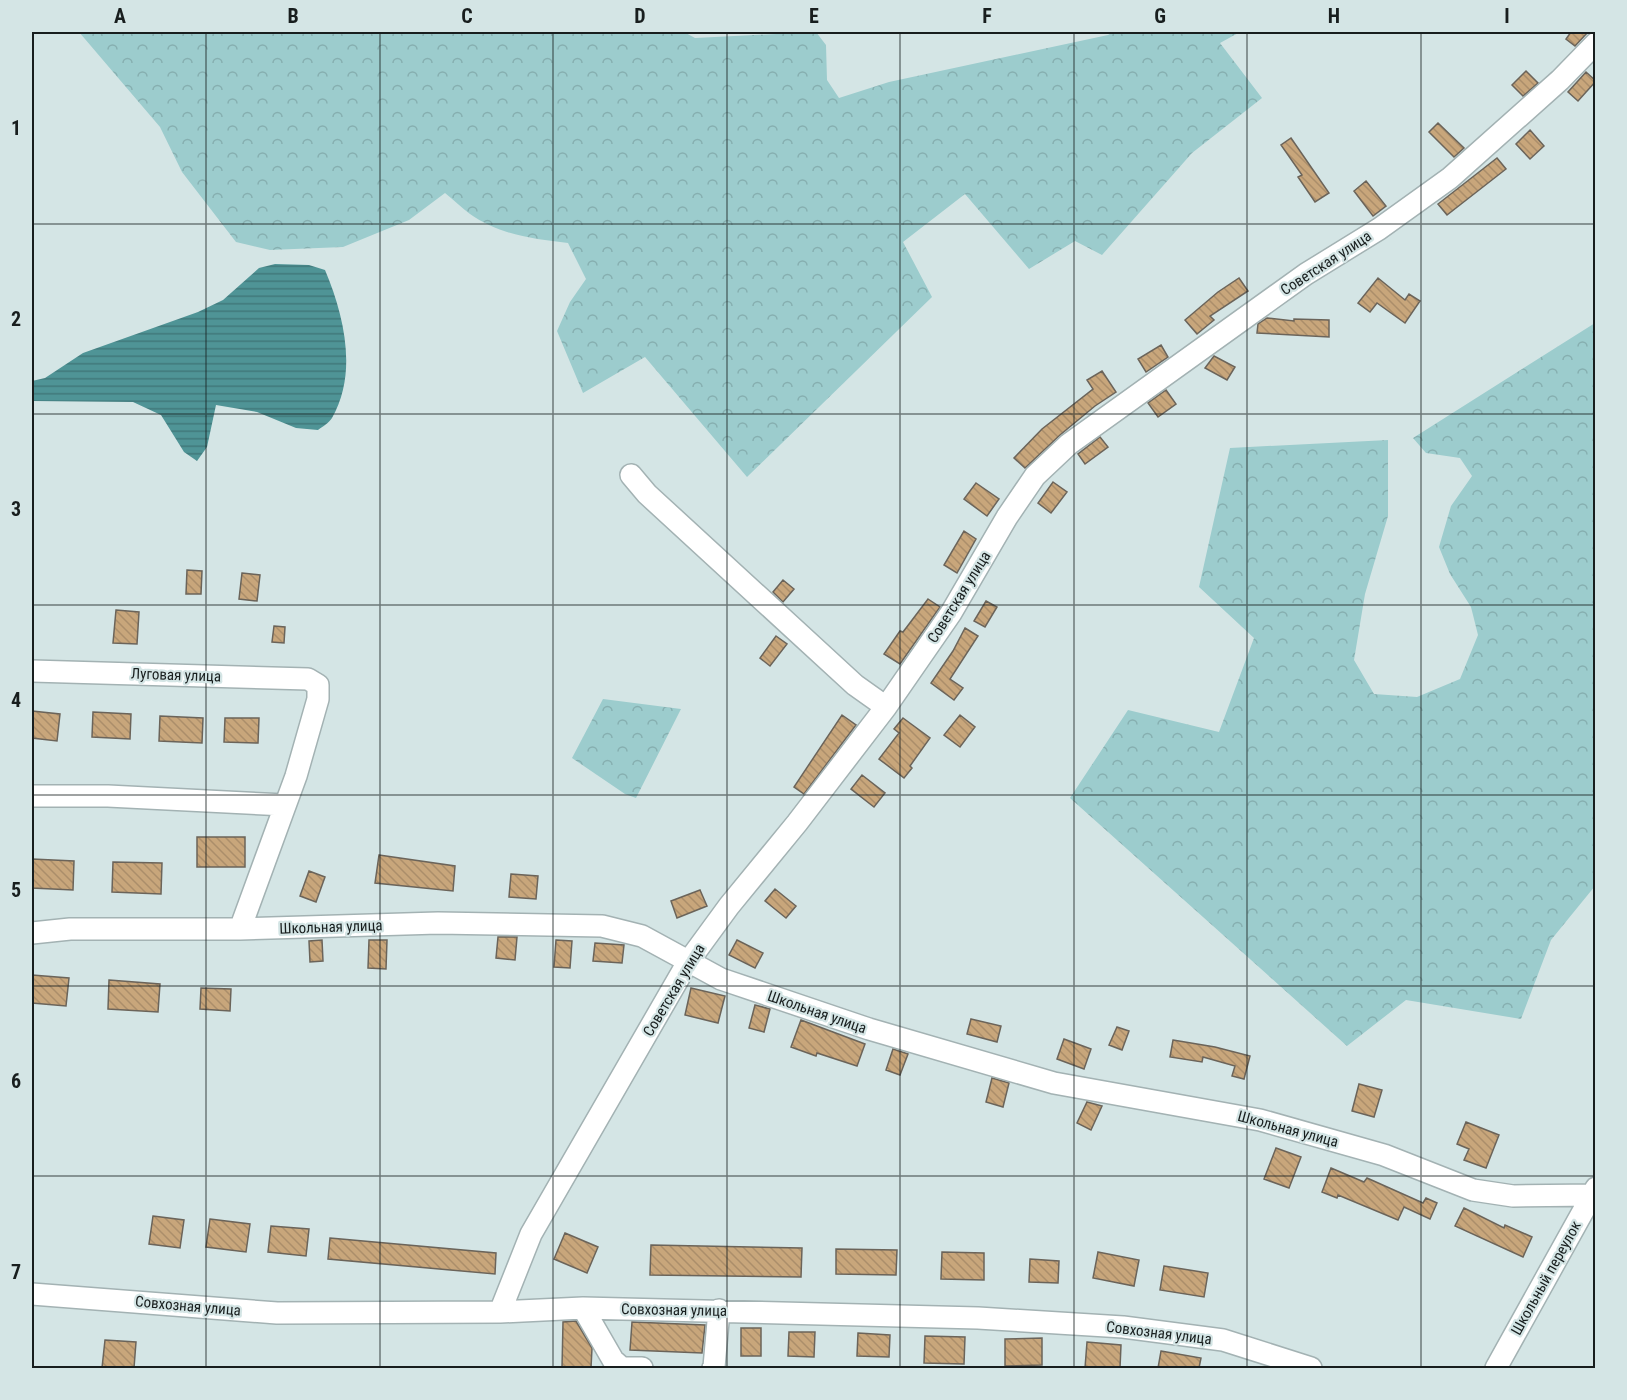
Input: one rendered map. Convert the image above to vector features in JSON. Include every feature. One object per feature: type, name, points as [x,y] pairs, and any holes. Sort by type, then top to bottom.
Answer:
[{"type":"street","name":"Советская улица","points":[[500,1312],[531,1234],[688,962],[729,906],[797,824],[886,707],[951,613],[1006,518],[1035,476],[1069,444],[1306,274],[1379,229],[1450,178],[1560,80],[1596,43]]},
{"type":"street","points":[[631,475],[647,494],[855,685],[886,707]]},
{"type":"street","name":"Луговая улица","points":[[32,671],[308,679],[318,686],[318,699],[296,776],[285,805]]},
{"type":"street","points":[[32,796],[108,796],[285,805],[240,929]]},
{"type":"street","name":"Школьная улица","points":[[32,933],[70,930],[240,929],[438,923],[602,926],[642,936],[721,979],[869,1029],[1054,1083],[1260,1119],[1384,1155],[1473,1190],[1513,1196],[1594,1193]]},
{"type":"street","name":"Школьный переулок","points":[[1496,1368],[1594,1193]]},
{"type":"street","name":"Совхозная улица","points":[[32,1294],[278,1313],[500,1312],[583,1308],[978,1318],[1123,1327],[1223,1340],[1311,1368]]},
{"type":"street","points":[[583,1308],[613,1360],[622,1368],[642,1368]]},
{"type":"street","points":[[712,1368],[714,1368],[719,1310]]},
{"type":"green space","points":[[79,32],[684,32],[695,38],[816,32],[826,45],[827,80],[839,98],[889,82],[1108,35],[1113,32],[1240,32],[1220,43],[1262,98],[1192,153],[1102,255],[1075,241],[1029,269],[965,194],[903,242],[932,297],[747,477],[645,357],[583,393],[557,331],[570,302],[586,279],[568,243],[530,238],[493,227],[470,214],[445,193],[409,220],[343,247],[270,250],[236,242],[182,172],[160,127]]},
{"type":"green space","points":[[1595,323],[1595,886],[1551,940],[1521,1019],[1406,1000],[1347,1046],[1070,798],[1128,710],[1219,732],[1254,638],[1199,587],[1230,448],[1388,440],[1388,516],[1365,594],[1354,660],[1374,694],[1417,697],[1460,679],[1478,635],[1471,607],[1450,574],[1439,547],[1451,506],[1472,476],[1460,458],[1426,453],[1413,438]]},
{"type":"green space","points":[[603,699],[681,709],[636,798],[625,794],[572,758]]},
{"type":"shaded area","points":[[275,264],[309,265],[325,270],[338,306],[345,344],[345,382],[332,418],[318,430],[296,428],[257,412],[216,405],[207,447],[197,461],[184,452],[161,415],[133,402],[32,401],[32,381],[45,378],[83,353],[198,312],[223,300],[259,268]]},
{"type":"building","points":[[1571,32],[1588,32],[1575,46],[1566,39]]},
{"type":"building","points":[[1526,71],[1538,83],[1523,96],[1512,85]]},
{"type":"building","points":[[1586,72],[1596,81],[1578,101],[1568,92]]},
{"type":"building","points":[[1438,123],[1464,148],[1454,157],[1429,132]]},
{"type":"building","points":[[1530,130],[1544,146],[1530,159],[1516,144]]},
{"type":"building","points":[[1291,138],[1329,193],[1315,202],[1298,177],[1302,175],[1281,145]]},
{"type":"building","points":[[1497,158],[1506,169],[1447,215],[1438,204]]},
{"type":"building","points":[[1366,181],[1386,206],[1373,216],[1354,191]]},
{"type":"building","points":[[1239,278],[1248,291],[1210,316],[1214,320],[1197,334],[1185,320],[1218,292]]},
{"type":"building","points":[[1378,278],[1405,300],[1409,294],[1420,301],[1405,323],[1377,303],[1370,312],[1358,303]]},
{"type":"building","points":[[1267,318],[1294,321],[1294,319],[1329,320],[1329,337],[1257,333],[1258,324]]},
{"type":"building","points":[[1161,345],[1168,357],[1146,372],[1138,359]]},
{"type":"building","points":[[1214,356],[1235,367],[1227,380],[1205,368]]},
{"type":"building","points":[[1102,371],[1116,392],[1060,435],[1025,468],[1014,458],[1042,429],[1093,389],[1087,380]]},
{"type":"building","points":[[1166,390],[1176,404],[1158,417],[1148,403]]},
{"type":"building","points":[[1100,437],[1108,447],[1085,464],[1078,454]]},
{"type":"building","points":[[1053,482],[1067,492],[1051,513],[1038,503]]},
{"type":"building","points":[[976,483],[999,499],[987,516],[964,499]]},
{"type":"building","points":[[964,531],[976,539],[957,573],[944,565]]},
{"type":"building","points":[[187,570],[202,571],[201,594],[186,594]]},
{"type":"building","points":[[242,573],[260,575],[257,601],[239,599]]},
{"type":"building","points":[[783,580],[794,589],[783,602],[773,592]]},
{"type":"building","points":[[928,599],[940,607],[900,664],[884,654],[900,631],[903,632]]},
{"type":"building","points":[[986,601],[997,607],[985,627],[974,621]]},
{"type":"building","points":[[116,610],[139,612],[137,644],[113,643]]},
{"type":"building","points":[[274,626],[285,627],[284,643],[272,642]]},
{"type":"building","points":[[965,628],[978,636],[950,679],[963,688],[954,700],[931,683],[953,651]]},
{"type":"building","points":[[776,636],[787,644],[770,666],[760,658]]},
{"type":"building","points":[[32,711],[60,714],[57,741],[32,738]]},
{"type":"building","points":[[93,712],[131,714],[130,739],[92,737]]},
{"type":"building","points":[[842,715],[856,725],[804,794],[794,787]]},
{"type":"building","points":[[960,715],[975,727],[960,747],[944,735]]},
{"type":"building","points":[[160,716],[203,718],[202,743],[159,741]]},
{"type":"building","points":[[225,718],[259,718],[258,743],[224,742]]},
{"type":"building","points":[[903,718],[930,738],[904,778],[879,759],[899,733],[894,729]]},
{"type":"building","points":[[862,775],[885,793],[874,807],[851,789]]},
{"type":"building","points":[[197,837],[245,837],[245,867],[197,867]]},
{"type":"building","points":[[379,855],[455,866],[453,891],[375,883]]},
{"type":"building","points":[[32,859],[74,861],[73,890],[32,888]]},
{"type":"building","points":[[113,862],[162,863],[161,894],[112,892]]},
{"type":"building","points":[[309,871],[325,877],[316,902],[300,896]]},
{"type":"building","points":[[511,874],[538,876],[536,899],[509,897]]},
{"type":"building","points":[[775,889],[796,906],[786,918],[765,901]]},
{"type":"building","points":[[700,890],[707,906],[677,918],[671,901]]},
{"type":"building","points":[[498,937],[517,937],[515,960],[496,958]]},
{"type":"building","points":[[322,940],[323,961],[310,962],[309,941]]},
{"type":"building","points":[[369,940],[387,940],[386,969],[368,968]]},
{"type":"building","points":[[556,940],[572,941],[570,968],[554,967]]},
{"type":"building","points":[[737,940],[763,953],[755,968],[729,955]]},
{"type":"building","points":[[595,943],[624,945],[622,963],[593,961]]},
{"type":"building","points":[[32,975],[69,978],[66,1006],[32,1003]]},
{"type":"building","points":[[109,980],[160,984],[158,1012],[108,1009]]},
{"type":"building","points":[[201,988],[231,989],[230,1011],[200,1009]]},
{"type":"building","points":[[691,988],[725,996],[718,1023],[685,1015]]},
{"type":"building","points":[[755,1005],[770,1009],[764,1032],[749,1028]]},
{"type":"building","points":[[971,1019],[1001,1026],[997,1042],[967,1034]]},
{"type":"building","points":[[801,1020],[865,1044],[857,1066],[791,1047]]},
{"type":"building","points":[[1117,1027],[1129,1031],[1122,1050],[1109,1045]]},
{"type":"building","points":[[1064,1039],[1091,1049],[1084,1069],[1057,1059]]},
{"type":"building","points":[[1173,1040],[1250,1056],[1244,1079],[1232,1076],[1235,1066],[1203,1057],[1202,1062],[1170,1057]]},
{"type":"building","points":[[893,1049],[908,1054],[900,1075],[886,1070]]},
{"type":"building","points":[[992,1078],[1009,1083],[1003,1107],[986,1102]]},
{"type":"building","points":[[1359,1084],[1382,1090],[1374,1117],[1352,1111]]},
{"type":"building","points":[[1087,1102],[1102,1106],[1091,1130],[1077,1123]]},
{"type":"building","points":[[1466,1122],[1499,1135],[1486,1168],[1464,1160],[1469,1149],[1457,1144]]},
{"type":"building","points":[[1276,1148],[1301,1157],[1289,1188],[1264,1179]]},
{"type":"building","points":[[1331,1168],[1364,1182],[1367,1178],[1423,1203],[1426,1198],[1437,1203],[1430,1219],[1404,1207],[1398,1220],[1338,1195],[1337,1198],[1322,1192]]},
{"type":"building","points":[[1464,1208],[1504,1228],[1505,1225],[1532,1237],[1523,1257],[1455,1226]]},
{"type":"building","points":[[153,1216],[184,1220],[180,1248],[149,1244]]},
{"type":"building","points":[[210,1219],[250,1224],[246,1252],[206,1247]]},
{"type":"building","points":[[271,1226],[309,1229],[306,1256],[268,1252]]},
{"type":"building","points":[[565,1233],[598,1247],[587,1273],[554,1259]]},
{"type":"building","points":[[330,1238],[496,1253],[495,1274],[328,1259]]},
{"type":"building","points":[[651,1245],[802,1248],[801,1277],[650,1275]]},
{"type":"building","points":[[836,1249],[897,1250],[896,1275],[836,1274]]},
{"type":"building","points":[[942,1252],[984,1253],[984,1280],[941,1279]]},
{"type":"building","points":[[1098,1252],[1139,1260],[1134,1286],[1093,1278]]},
{"type":"building","points":[[1030,1259],[1059,1261],[1058,1283],[1029,1282]]},
{"type":"building","points":[[1164,1266],[1208,1273],[1204,1297],[1160,1290]]},
{"type":"building","points":[[576,1321],[592,1348],[591,1368],[562,1368],[563,1322]]},
{"type":"building","points":[[632,1322],[705,1325],[702,1353],[630,1350]]},
{"type":"building","points":[[741,1328],[761,1328],[761,1356],[741,1356]]},
{"type":"building","points":[[789,1332],[815,1332],[814,1357],[788,1356]]},
{"type":"building","points":[[858,1333],[890,1335],[889,1357],[857,1356]]},
{"type":"building","points":[[925,1336],[965,1337],[964,1364],[924,1363]]},
{"type":"building","points":[[1042,1338],[1042,1365],[1005,1366],[1005,1339]]},
{"type":"building","points":[[105,1340],[136,1342],[134,1368],[102,1368]]},
{"type":"building","points":[[1087,1342],[1121,1345],[1120,1368],[1085,1368]]},
{"type":"building","points":[[1161,1351],[1201,1358],[1199,1368],[1158,1368]]}]
